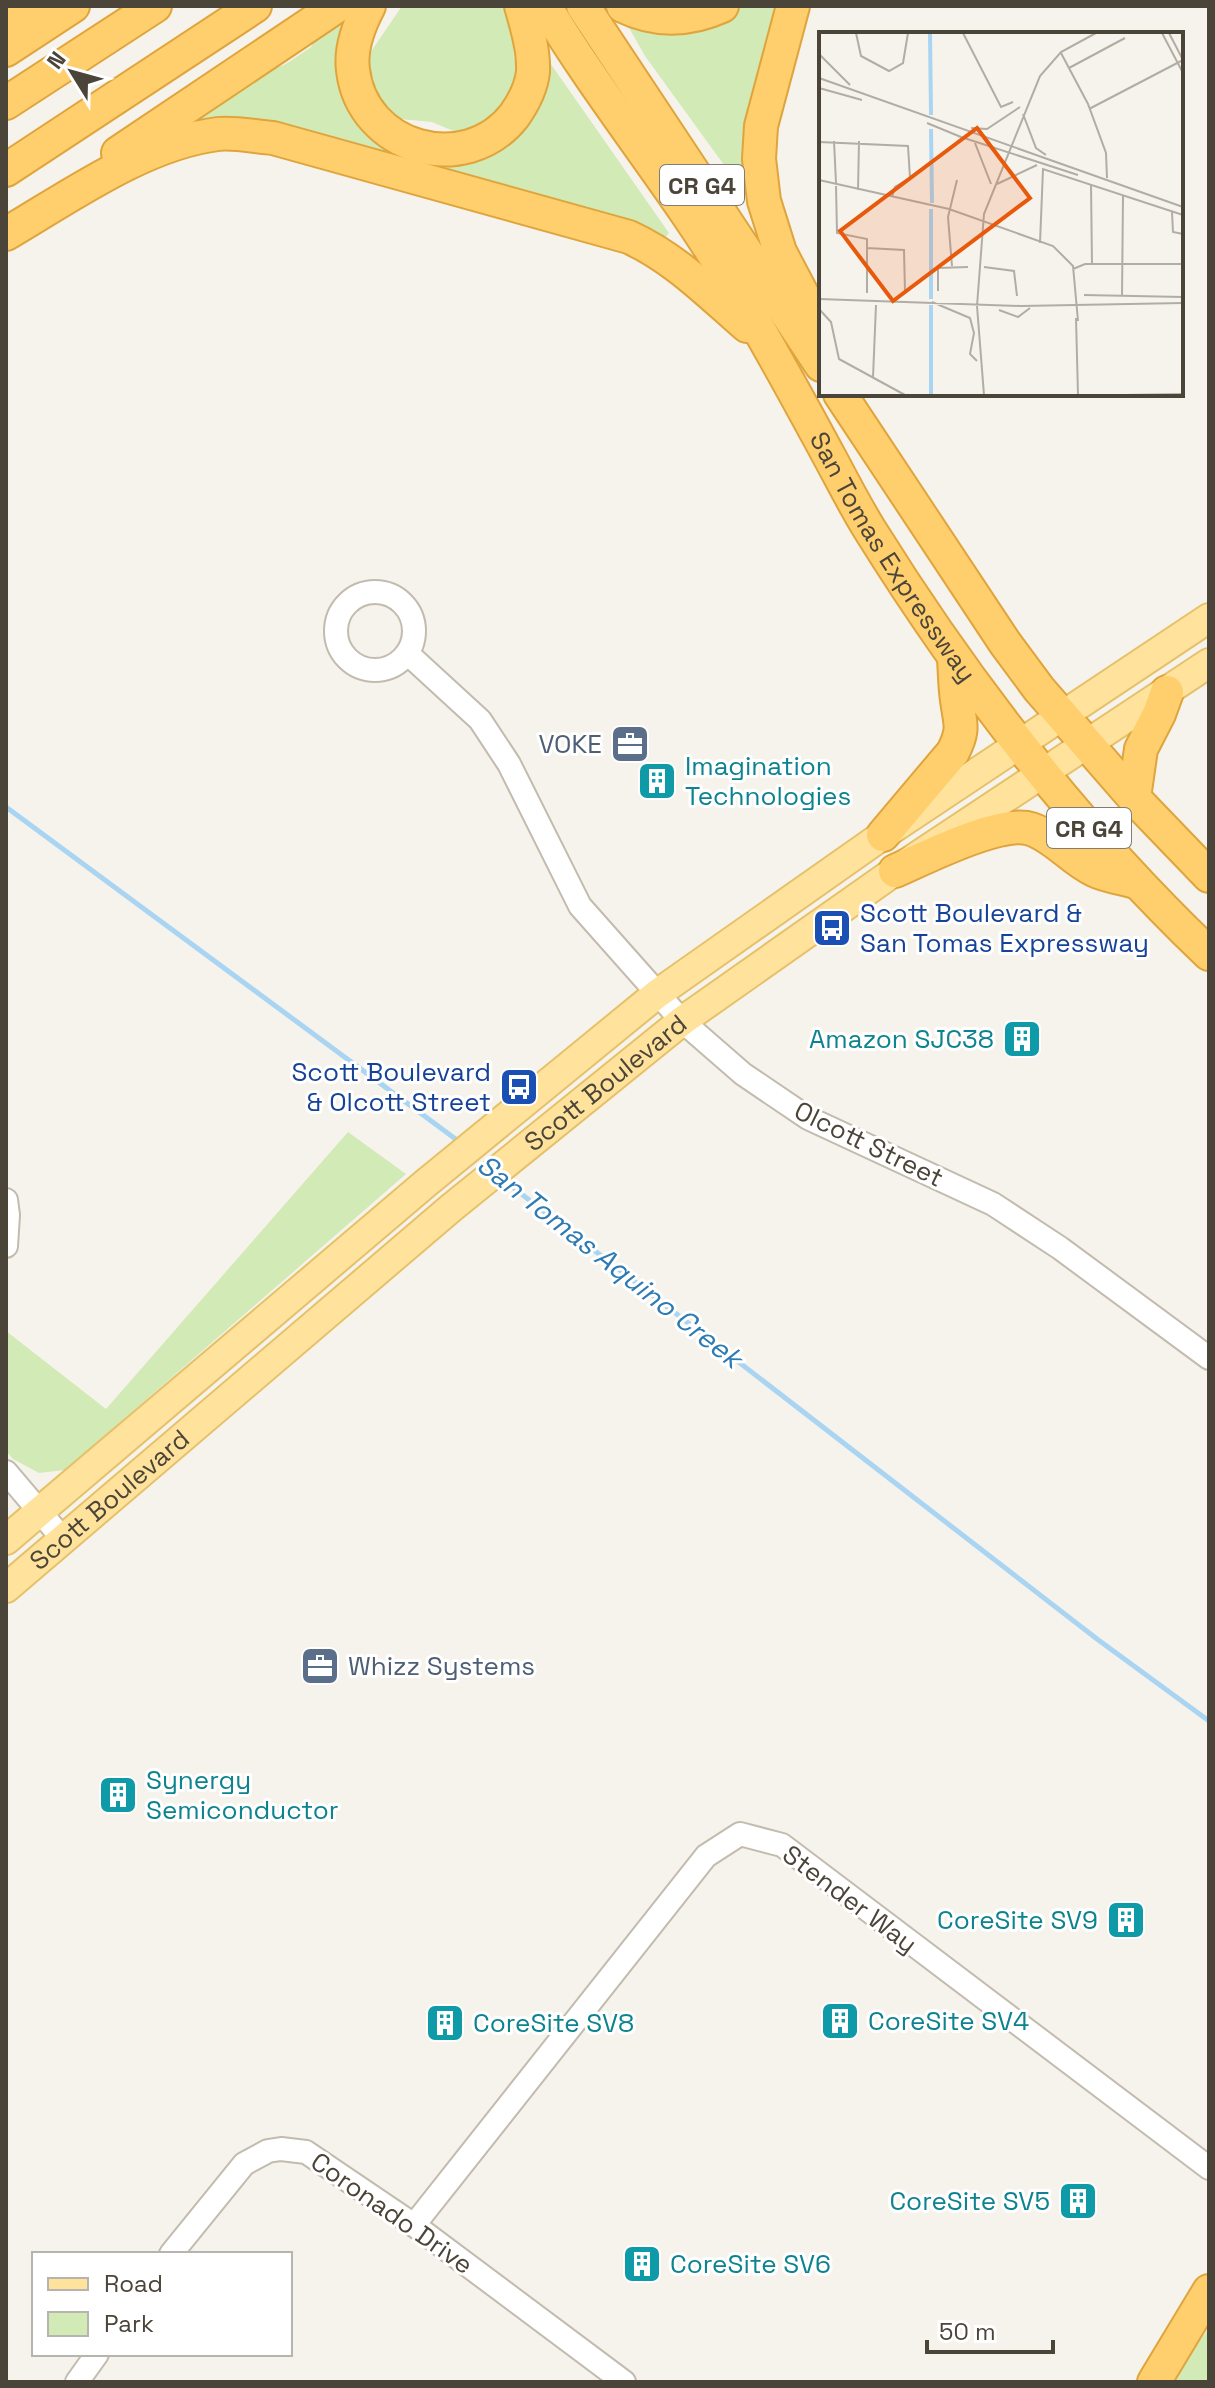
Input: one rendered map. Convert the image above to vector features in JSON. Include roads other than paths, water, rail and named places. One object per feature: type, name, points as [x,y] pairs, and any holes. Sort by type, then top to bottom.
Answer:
[{"type":"highway","points":[[6,25],[27,6]]},
{"type":"highway","points":[[6,50],[73,6]]},
{"type":"highway","points":[[6,103],[155,6]]},
{"type":"highway","points":[[6,170],[255,6]]},
{"type":"highway","points":[[6,231],[337,6]]},
{"type":"highway","points":[[369,6],[354,44],[352,68],[357,91],[380,124],[398,138],[415,146],[440,150],[470,147],[490,138],[507,125],[523,104],[531,85],[533,55],[521,6]]},
{"type":"highway","name":"San Tomas Expressway","points":[[545,6],[583,67],[697,228],[769,346],[868,528],[954,659],[1100,842],[1209,954]]},
{"type":"highway","name":"CR G4","points":[[583,6],[819,362]]},
{"type":"highway","points":[[623,6],[657,18],[678,19],[722,6]]},
{"type":"highway","points":[[793,6],[761,126],[759,159],[764,201],[780,252],[819,326]]},
{"type":"highway","points":[[6,231],[127,164],[174,145],[219,134],[273,138],[629,237],[665,256],[688,273],[769,346]]},
{"type":"highway","name":"San Tomas Expressway","points":[[841,396],[1005,643],[1061,716],[1209,876]]},
{"type":"highway","points":[[883,835],[958,742],[962,719],[957,702],[954,659]]},
{"type":"highway","points":[[1134,798],[1141,749],[1167,692]]},
{"type":"highway","points":[[895,871],[987,833],[1021,827],[1040,833],[1094,870],[1136,882]]},
{"type":"highway","points":[[1155,2382],[1209,2291]]},
{"type":"highway","points":[[1155,2382],[1209,2311]]},
{"type":"main road","name":"Scott Boulevard","points":[[6,1540],[426,1183],[657,994],[883,835],[1209,618]]},
{"type":"main road","name":"Scott Boulevard","points":[[6,1588],[451,1208],[682,1021],[895,871],[1209,663]]},
{"type":"street","name":"Olcott Street","points":[[407,653],[480,720],[509,764],[580,906],[682,1021],[743,1074],[808,1118],[993,1204],[1060,1248],[1209,1358]]},
{"type":"street","points":[[6,1200],[6,1246]]},
{"type":"street","points":[[6,1472],[63,1539]]},
{"type":"street","name":"Stender Way","points":[[414,2225],[706,1856],[740,1834],[782,1845],[1209,2168]]},
{"type":"street","name":"Coronado Drive","points":[[173,2252],[244,2164],[256,2156],[281,2149],[306,2152],[414,2225],[624,2382]]},
{"type":"street","points":[[77,2382],[96,2356]]},
{"type":"waterway","name":"San Tomas Aquino Creek","points":[[6,807],[461,1143]]},
{"type":"waterway","name":"San Tomas Aquino Creek","points":[[502,1179],[1097,1639],[1209,1721]]},
{"type":"place","name":"VOKE","points":[[630,744]]},
{"type":"place","name":"Imagination Technologies","points":[[657,781]]},
{"type":"place","name":"Scott Boulevard & San Tomas Expressway","points":[[832,928]]},
{"type":"place","name":"Amazon SJC38","points":[[1022,1039]]},
{"type":"place","name":"Scott Boulevard & Olcott Street","points":[[519,1087]]},
{"type":"place","name":"Whizz Systems","points":[[320,1666]]},
{"type":"place","name":"Synergy Semiconductor","points":[[118,1795]]},
{"type":"place","name":"CoreSite SV9","points":[[1126,1920]]},
{"type":"place","name":"CoreSite SV4","points":[[840,2021]]},
{"type":"place","name":"CoreSite SV8","points":[[445,2023]]},
{"type":"place","name":"CoreSite SV5","points":[[1078,2201]]},
{"type":"place","name":"CoreSite SV6","points":[[642,2264]]}]
